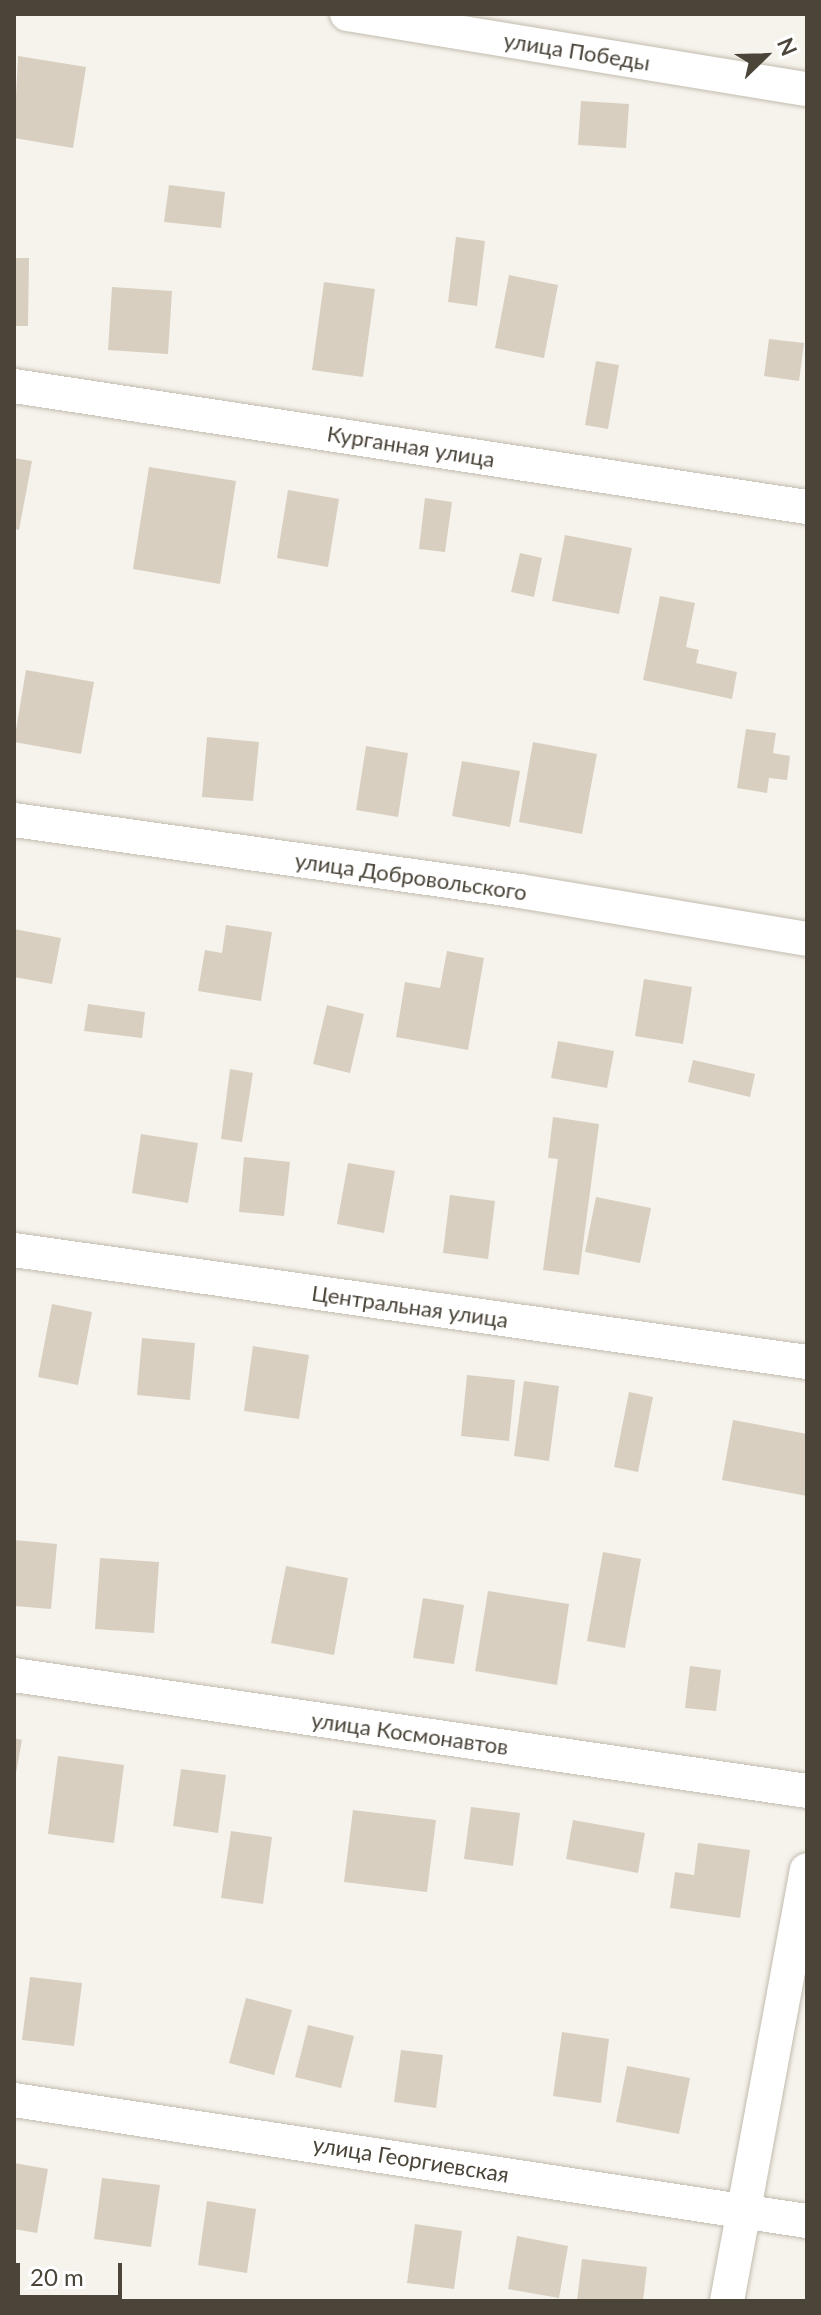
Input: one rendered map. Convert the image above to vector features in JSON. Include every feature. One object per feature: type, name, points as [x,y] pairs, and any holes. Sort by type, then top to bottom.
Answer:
[{"type":"street","name":"улица Победы","points":[[347,14],[807,89]]},
{"type":"street","name":"Курганная улица","points":[[14,386],[807,507]]},
{"type":"street","name":"улица Добровольского","points":[[14,820],[520,891],[807,939]]},
{"type":"street","name":"Центральная улица","points":[[14,1250],[807,1362]]},
{"type":"street","name":"улица Космонавтов","points":[[14,1675],[807,1791]]},
{"type":"street","points":[[727,2301],[807,1870]]},
{"type":"street","name":"улица Георгиевская","points":[[14,2100],[807,2221]]},
{"type":"building","points":[[18,56],[86,67],[73,148],[14,138]]},
{"type":"building","points":[[581,101],[629,104],[626,148],[578,145]]},
{"type":"building","points":[[169,185],[225,192],[221,228],[164,222]]},
{"type":"building","points":[[456,237],[485,241],[477,306],[448,302]]},
{"type":"building","points":[[14,258],[29,258],[28,326],[14,326]]},
{"type":"building","points":[[509,275],[558,285],[544,358],[495,348]]},
{"type":"building","points":[[324,282],[375,289],[363,377],[312,370]]},
{"type":"building","points":[[112,287],[172,291],[168,354],[108,350]]},
{"type":"building","points":[[769,339],[804,343],[799,381],[764,376]]},
{"type":"building","points":[[596,361],[619,365],[608,429],[585,425]]},
{"type":"building","points":[[14,458],[32,461],[19,530],[14,529]]},
{"type":"building","points":[[149,467],[236,481],[220,584],[133,569]]},
{"type":"building","points":[[288,490],[339,499],[328,567],[277,558]]},
{"type":"building","points":[[425,498],[452,502],[445,552],[419,549]]},
{"type":"building","points":[[565,535],[632,548],[619,614],[552,601]]},
{"type":"building","points":[[520,553],[542,558],[534,597],[511,592]]},
{"type":"building","points":[[660,596],[695,603],[686,647],[699,650],[696,663],[737,672],[732,699],[643,680]]},
{"type":"building","points":[[26,670],[94,682],[81,754],[14,742]]},
{"type":"building","points":[[746,729],[776,733],[773,753],[790,756],[787,780],[769,778],[767,793],[737,788]]},
{"type":"building","points":[[207,737],[259,742],[253,801],[202,797]]},
{"type":"building","points":[[533,742],[597,754],[582,834],[519,822]]},
{"type":"building","points":[[366,746],[408,753],[398,817],[356,810]]},
{"type":"building","points":[[462,761],[520,771],[510,827],[452,816]]},
{"type":"building","points":[[226,925],[272,932],[261,1001],[198,991],[205,950],[222,953]]},
{"type":"building","points":[[14,929],[61,938],[52,984],[14,977]]},
{"type":"building","points":[[447,951],[484,958],[468,1050],[396,1037],[405,982],[440,988]]},
{"type":"building","points":[[644,979],[692,987],[683,1044],[635,1036]]},
{"type":"building","points":[[88,1004],[145,1012],[142,1038],[84,1031]]},
{"type":"building","points":[[327,1005],[364,1014],[350,1073],[313,1064]]},
{"type":"building","points":[[558,1041],[614,1051],[607,1088],[551,1078]]},
{"type":"building","points":[[693,1060],[755,1074],[750,1097],[688,1082]]},
{"type":"building","points":[[230,1069],[253,1073],[242,1142],[221,1139]]},
{"type":"building","points":[[553,1117],[599,1124],[579,1275],[543,1270],[558,1159],[548,1158]]},
{"type":"building","points":[[141,1134],[198,1143],[188,1203],[132,1193]]},
{"type":"building","points":[[244,1157],[290,1162],[284,1216],[239,1212]]},
{"type":"building","points":[[348,1163],[395,1171],[384,1233],[337,1224]]},
{"type":"building","points":[[450,1195],[495,1201],[488,1259],[443,1253]]},
{"type":"building","points":[[596,1197],[651,1208],[640,1263],[585,1252]]},
{"type":"building","points":[[52,1304],[92,1312],[78,1385],[38,1377]]},
{"type":"building","points":[[142,1338],[195,1343],[190,1400],[137,1395]]},
{"type":"building","points":[[253,1346],[309,1355],[299,1419],[244,1411]]},
{"type":"building","points":[[467,1375],[515,1380],[509,1441],[461,1436]]},
{"type":"building","points":[[524,1381],[559,1386],[549,1461],[514,1456]]},
{"type":"building","points":[[629,1392],[653,1397],[638,1472],[614,1467]]},
{"type":"building","points":[[733,1420],[807,1434],[807,1496],[722,1480]]},
{"type":"building","points":[[14,1540],[57,1544],[51,1609],[14,1606]]},
{"type":"building","points":[[603,1552],[641,1559],[625,1648],[587,1641]]},
{"type":"building","points":[[100,1558],[159,1562],[154,1633],[95,1629]]},
{"type":"building","points":[[286,1566],[348,1578],[334,1655],[271,1643]]},
{"type":"building","points":[[488,1591],[569,1604],[557,1685],[475,1671]]},
{"type":"building","points":[[423,1598],[464,1605],[454,1664],[413,1658]]},
{"type":"building","points":[[690,1666],[721,1670],[716,1711],[685,1708]]},
{"type":"building","points":[[14,1738],[22,1740],[16,1773],[14,1773]]},
{"type":"building","points":[[58,1756],[124,1765],[114,1843],[48,1834]]},
{"type":"building","points":[[181,1769],[226,1775],[218,1833],[173,1826]]},
{"type":"building","points":[[471,1807],[520,1813],[513,1866],[464,1859]]},
{"type":"building","points":[[353,1810],[436,1820],[427,1892],[344,1882]]},
{"type":"building","points":[[573,1820],[645,1833],[638,1873],[566,1859]]},
{"type":"building","points":[[231,1831],[272,1837],[263,1904],[221,1898]]},
{"type":"building","points":[[698,1843],[750,1850],[740,1918],[670,1908],[675,1872],[694,1875]]},
{"type":"building","points":[[30,1977],[82,1983],[74,2046],[22,2040]]},
{"type":"building","points":[[246,1998],[292,2010],[274,2075],[229,2063]]},
{"type":"building","points":[[308,2025],[354,2036],[341,2088],[295,2077]]},
{"type":"building","points":[[562,2032],[609,2039],[601,2103],[553,2096]]},
{"type":"building","points":[[401,2050],[443,2055],[436,2108],[394,2102]]},
{"type":"building","points":[[627,2066],[690,2078],[679,2134],[616,2122]]},
{"type":"building","points":[[14,2163],[48,2169],[37,2233],[14,2229]]},
{"type":"building","points":[[102,2178],[160,2185],[151,2247],[94,2239]]},
{"type":"building","points":[[207,2201],[256,2209],[247,2273],[198,2265]]},
{"type":"building","points":[[415,2224],[462,2231],[454,2289],[407,2283]]},
{"type":"building","points":[[517,2236],[568,2246],[559,2298],[508,2289]]},
{"type":"building","points":[[582,2259],[647,2267],[643,2301],[577,2301]]}]
